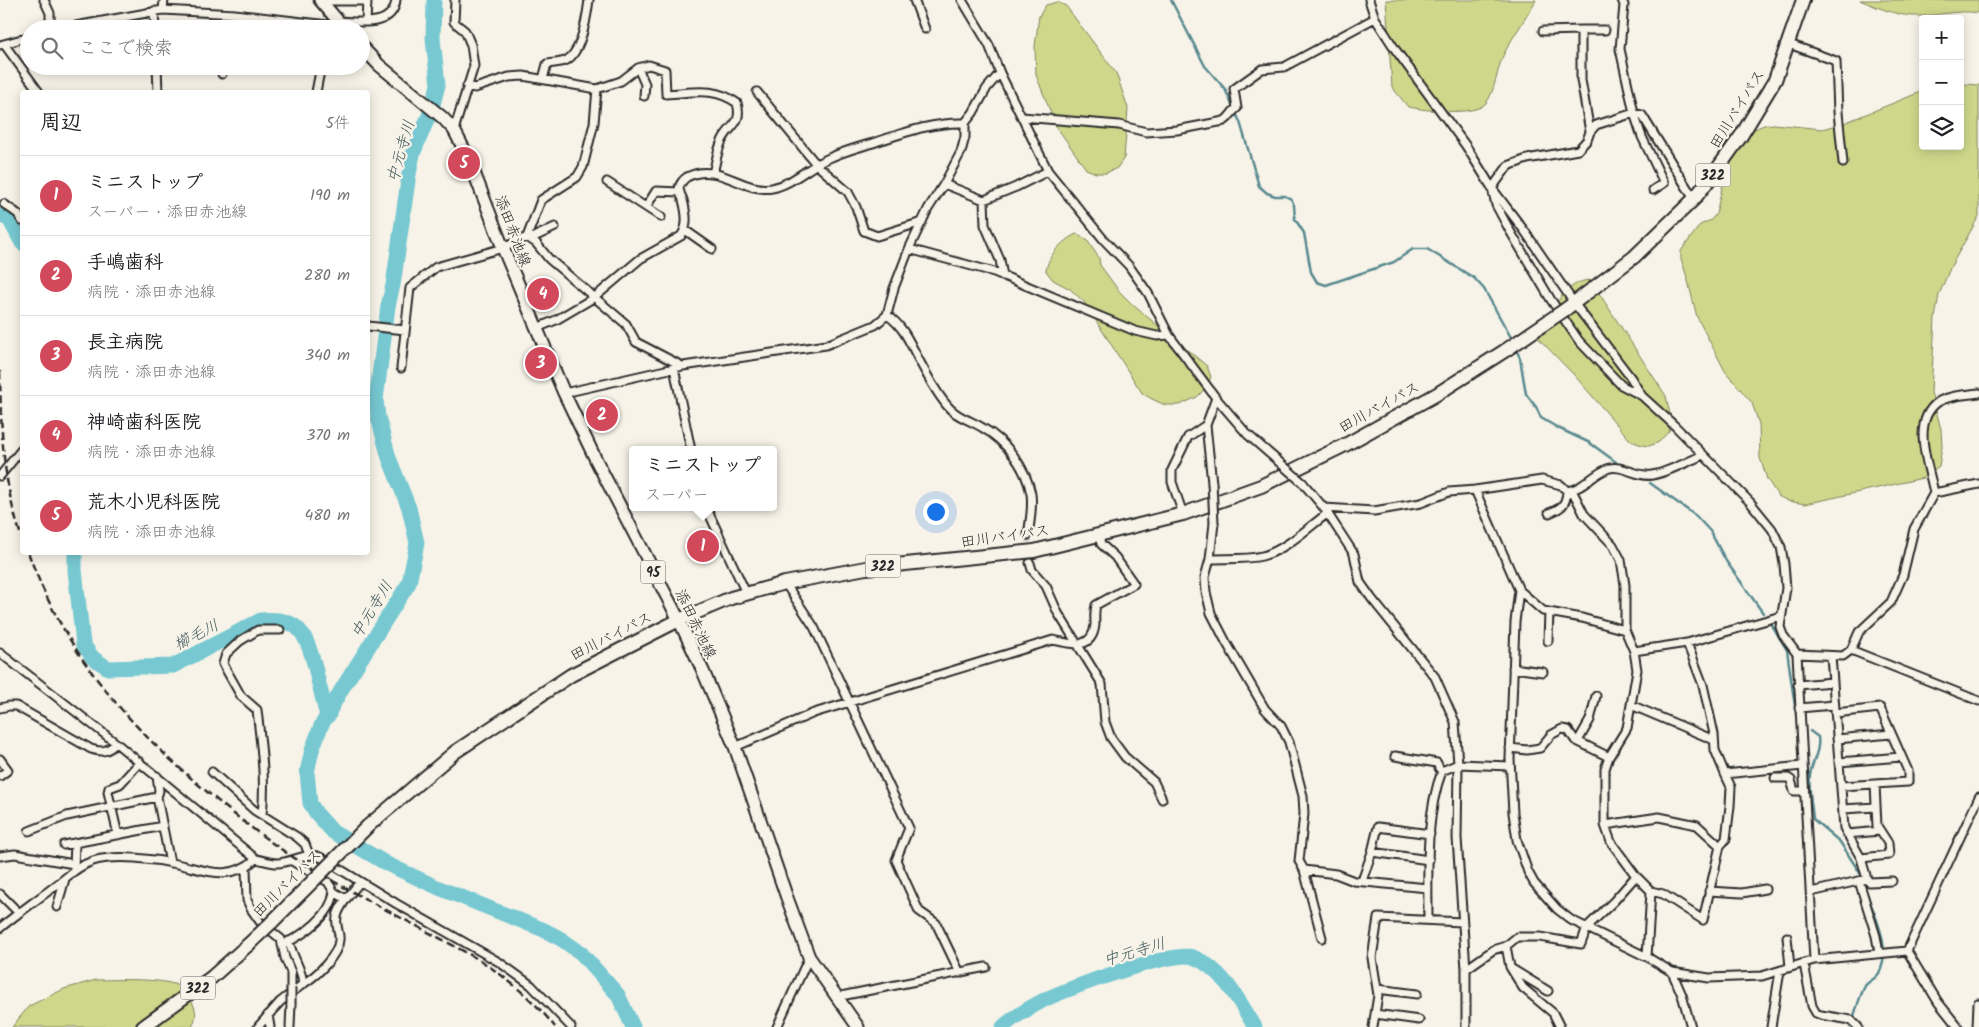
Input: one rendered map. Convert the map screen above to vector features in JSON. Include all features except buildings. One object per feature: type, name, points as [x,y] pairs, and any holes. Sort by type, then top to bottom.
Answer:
[{"type":"highway","name":"田川バイパス","points":[[143,1027],[212,977],[271,923],[368,826],[455,752],[571,675],[679,620],[731,598],[785,583],[866,568],[1034,551],[1183,514],[1261,486],[1347,444],[1437,394],[1570,306],[1634,257],[1694,199],[1716,172],[1775,80],[1803,0]]},
{"type":"main road","points":[[321,0],[333,20]]},
{"type":"main road","name":"添田赤池線","points":[[370,56],[407,90],[443,118],[454,130],[476,176],[503,248],[564,393],[596,460],[679,620],[735,747],[809,957],[858,1027]]},
{"type":"street","points":[[44,0],[50,13],[50,20]]},
{"type":"street","points":[[163,10],[164,0]]},
{"type":"street","points":[[321,0],[367,0],[366,20]]},
{"type":"street","points":[[370,22],[382,20],[390,14],[396,0]]},
{"type":"street","points":[[454,130],[474,66],[471,45],[464,31],[454,22],[455,0]]},
{"type":"street","points":[[543,79],[546,64],[566,60],[578,46],[590,0]]},
{"type":"street","points":[[914,0],[925,29]]},
{"type":"street","points":[[962,0],[989,44],[1000,73],[1048,171],[1104,240],[1129,266],[1148,293],[1169,334],[1216,398],[1247,434],[1303,483],[1326,511],[1354,554],[1360,582],[1372,600],[1434,677],[1454,722],[1458,764],[1458,838],[1466,969],[1466,1027]]},
{"type":"street","points":[[1369,0],[1374,18],[1466,146],[1492,188],[1526,234],[1570,306],[1631,378],[1642,396]]},
{"type":"street","points":[[1622,0],[1624,5],[1620,49],[1634,113],[1642,137],[1664,183],[1653,190]]},
{"type":"street","points":[[106,20],[163,10],[295,20]]},
{"type":"street","points":[[154,11],[154,20]]},
{"type":"street","points":[[234,20],[235,14]]},
{"type":"street","points":[[1022,117],[1119,125],[1146,132],[1177,130],[1224,121],[1230,118],[1234,110],[1234,89],[1250,76],[1262,69],[1284,67],[1374,18]]},
{"type":"street","points":[[1581,30],[1581,80],[1590,132]]},
{"type":"street","points":[[1544,31],[1604,30]]},
{"type":"street","points":[[20,40],[2,45],[20,68]]},
{"type":"street","points":[[1789,44],[1836,61],[1843,163]]},
{"type":"street","points":[[467,86],[475,88],[509,77],[524,76],[596,89],[621,81],[638,68],[649,66],[665,70],[666,94],[714,91],[728,96],[737,103],[739,111],[738,121],[722,140],[713,173]]},
{"type":"street","points":[[638,68],[645,84],[644,96]]},
{"type":"street","points":[[564,393],[683,366],[826,345],[863,332],[875,325],[887,315],[894,288],[909,249],[928,209],[961,152],[965,137],[965,123],[987,88],[1000,73]]},
{"type":"street","points":[[26,75],[37,90]]},
{"type":"street","points":[[157,75],[158,90]]},
{"type":"street","points":[[316,90],[319,75]]},
{"type":"street","points":[[528,238],[541,200],[577,177],[583,167],[594,123],[596,89]]},
{"type":"street","points":[[757,92],[816,164],[848,192],[856,207],[864,231],[870,235],[877,236],[922,222]]},
{"type":"street","points":[[1694,199],[1642,115],[1634,113],[1596,125],[1578,150],[1527,159],[1508,166],[1492,188],[1496,205],[1510,231],[1551,300],[1579,341],[1621,385],[1642,396],[1675,426],[1750,502],[1772,529],[1781,546],[1786,588],[1780,627],[1797,654],[1814,960]]},
{"type":"street","points":[[537,328],[556,320],[595,297],[640,259],[681,236],[685,230],[686,217],[679,189],[687,177],[713,173],[724,174],[746,185],[770,188],[791,180],[816,164],[848,151],[918,128],[946,122],[965,123]]},
{"type":"street","points":[[944,184],[984,200],[1048,171]]},
{"type":"street","points":[[607,182],[661,218]]},
{"type":"street","points":[[646,207],[656,192],[661,190],[680,192]]},
{"type":"street","points":[[984,200],[985,225],[1000,260],[1003,276]]},
{"type":"street","points":[[4,204],[20,218]]},
{"type":"street","points":[[401,368],[410,288],[436,267],[503,248],[555,227]]},
{"type":"street","points":[[685,230],[712,250]]},
{"type":"street","points":[[528,238],[536,243],[548,259],[626,324],[636,342],[683,366]]},
{"type":"street","points":[[909,249],[1003,276],[1135,330],[1157,336],[1169,334]]},
{"type":"street","points":[[887,315],[898,322],[909,338],[922,366],[946,405],[954,413],[984,428],[1004,443],[1014,456],[1031,493],[1032,508],[1028,535]]},
{"type":"street","points":[[370,326],[405,330]]},
{"type":"street","points":[[674,368],[690,446]]},
{"type":"street","points":[[1797,654],[1843,656],[1851,650],[1859,632],[1890,602],[1903,575],[1914,529],[1934,493],[1922,438],[1924,422],[1938,402],[1979,393]]},
{"type":"street","points":[[1216,398],[1206,425],[1214,523],[1210,559],[1205,577],[1206,592],[1211,613],[1265,709],[1280,726],[1289,742],[1303,796],[1304,814],[1299,861],[1304,870],[1322,938]]},
{"type":"street","points":[[1183,514],[1172,482],[1172,470],[1188,437],[1206,425]]},
{"type":"street","points":[[0,476],[20,451]]},
{"type":"street","points":[[1550,513],[1562,508],[1570,491],[1607,468],[1616,468],[1642,475],[1652,475],[1703,455]]},
{"type":"street","points":[[1210,559],[1248,558],[1263,556],[1276,551],[1326,511],[1374,511],[1421,503],[1449,492],[1542,480],[1570,491],[1584,514],[1613,545],[1621,560],[1624,585],[1625,630],[1634,651],[1636,670],[1627,728],[1608,757],[1605,769],[1606,825],[1611,842],[1636,876],[1651,891],[1663,894],[1703,920],[1720,846],[1726,839],[1731,787],[1715,750],[1702,685],[1686,644]]},
{"type":"street","points":[[1934,493],[1979,484]]},
{"type":"street","points":[[1475,490],[1518,590],[1543,611],[1582,618],[1625,630]]},
{"type":"street","points":[[708,511],[746,594]]},
{"type":"street","points":[[735,747],[814,713],[1053,640],[1077,645],[1085,641],[1094,630],[1096,604],[1134,584],[1115,557],[1101,544],[1099,536]]},
{"type":"street","points":[[1030,563],[1032,570],[1046,586],[1058,613],[1102,684],[1105,722],[1111,738],[1125,757],[1154,782],[1162,799]]},
{"type":"street","points":[[785,583],[814,627],[908,828],[896,860],[919,910],[936,923],[960,973]]},
{"type":"street","points":[[1518,590],[1510,748],[1517,840],[1528,872],[1534,883],[1558,909],[1571,920],[1672,972],[1709,978],[1762,976],[1814,960],[1907,951]]},
{"type":"street","points":[[1548,642],[1549,612]]},
{"type":"street","points":[[1634,651],[1686,644],[1781,616]]},
{"type":"street","points":[[262,815],[264,794],[263,758],[257,710],[241,696],[223,664],[226,654],[240,641],[258,630],[280,630]]},
{"type":"street","points":[[1851,650],[1979,701]]},
{"type":"street","points":[[0,653],[140,762],[256,859],[277,863],[292,861],[309,855],[320,858],[499,962],[531,985],[571,1027]]},
{"type":"street","points":[[1830,656],[1844,828],[1861,858],[1869,882],[1892,881]]},
{"type":"street","points":[[1513,668],[1543,672]]},
{"type":"street","points":[[1798,685],[1833,682]]},
{"type":"street","points":[[1578,741],[1590,720],[1596,696]]},
{"type":"street","points":[[1631,705],[1714,740]]},
{"type":"street","points":[[0,708],[16,706],[98,752],[109,750],[116,743]]},
{"type":"street","points":[[1800,708],[1880,708],[1908,772],[1908,782],[1841,786]]},
{"type":"street","points":[[1510,748],[1527,750],[1540,748],[1551,736],[1562,729],[1568,730],[1578,741],[1608,757]]},
{"type":"street","points":[[1837,739],[1891,734]]},
{"type":"street","points":[[1395,756],[1437,763],[1442,771]]},
{"type":"street","points":[[1839,762],[1901,757]]},
{"type":"street","points":[[0,759],[8,770],[0,776]]},
{"type":"street","points":[[118,835],[108,792],[109,788],[120,784],[140,762]]},
{"type":"street","points":[[1428,920],[1430,834],[1436,786],[1442,771],[1458,764],[1510,766]]},
{"type":"street","points":[[1725,774],[1802,766]]},
{"type":"street","points":[[212,772],[262,815],[297,837],[305,844],[309,855]]},
{"type":"street","points":[[157,776],[159,791],[157,797],[170,863]]},
{"type":"street","points":[[1775,778],[1788,778],[1791,780],[1794,791],[1804,791]]},
{"type":"street","points":[[1861,858],[1889,855],[1888,843],[1877,826],[1875,784]]},
{"type":"street","points":[[29,831],[66,816],[157,797]]},
{"type":"street","points":[[1907,951],[1979,797]]},
{"type":"street","points":[[1843,809],[1876,807]]},
{"type":"street","points":[[1606,825],[1659,817],[1697,825],[1720,846]]},
{"type":"street","points":[[64,845],[163,826]]},
{"type":"street","points":[[1362,881],[1378,827],[1430,834]]},
{"type":"street","points":[[1847,834],[1880,831]]},
{"type":"street","points":[[0,928],[18,912],[65,878],[74,867],[75,843]]},
{"type":"street","points":[[1372,852],[1429,860]]},
{"type":"street","points":[[0,856],[15,854],[74,867],[114,858],[170,863],[213,874],[246,867],[256,859]]},
{"type":"street","points":[[292,861],[328,882],[334,892],[346,899]]},
{"type":"street","points":[[246,867],[247,900],[251,909],[262,923],[281,939],[291,972],[290,1027]]},
{"type":"street","points":[[1304,870],[1336,874],[1362,881],[1428,888]]},
{"type":"street","points":[[1466,969],[1493,950],[1506,946],[1517,937],[1525,936],[1581,944],[1587,927],[1614,902],[1636,876]]},
{"type":"street","points":[[57,907],[65,878]]},
{"type":"street","points":[[1811,892],[1867,879]]},
{"type":"street","points":[[1859,881],[1876,936],[1879,953]]},
{"type":"street","points":[[258,1027],[280,1002],[315,977],[336,950],[340,939],[336,924],[337,915],[346,899],[360,882]]},
{"type":"street","points":[[1709,891],[1742,893],[1765,889]]},
{"type":"street","points":[[1646,957],[1651,891]]},
{"type":"street","points":[[282,945],[311,927],[333,900],[334,892]]},
{"type":"street","points":[[0,894],[18,912]]},
{"type":"street","points":[[1373,1027],[1378,995],[1372,958],[1378,918],[1462,922]]},
{"type":"street","points":[[1787,936],[1790,967]]},
{"type":"street","points":[[290,941],[292,954],[304,984]]},
{"type":"street","points":[[1506,946],[1510,967],[1524,988],[1553,1013],[1560,1027]]},
{"type":"street","points":[[1907,951],[1938,1002],[1958,1027]]},
{"type":"street","points":[[777,1027],[809,957]]},
{"type":"street","points":[[1804,964],[1812,1006],[1816,1013],[1851,1020],[1858,1027]]},
{"type":"street","points":[[836,997],[986,967]]},
{"type":"street","points":[[1510,967],[1548,992]]},
{"type":"street","points":[[1771,1027],[1780,971]]},
{"type":"street","points":[[1672,972],[1682,995],[1691,1027]]},
{"type":"street","points":[[1377,989],[1417,994]]},
{"type":"street","points":[[1977,1027],[1978,1007]]},
{"type":"street","points":[[1375,1014],[1419,1020]]},
{"type":"street","points":[[268,1015],[270,1027]]},
{"type":"green space","points":[[1386,0],[1536,0],[1503,56],[1492,93],[1486,103],[1471,110],[1449,111],[1408,107],[1392,87]]},
{"type":"green space","points":[[1860,0],[1979,0],[1979,13],[1962,12],[1919,16],[1899,14]]},
{"type":"green space","points":[[1057,2],[1066,6],[1116,73],[1128,108],[1124,158],[1117,168],[1106,173],[1096,173],[1086,169],[1056,126],[1036,75],[1035,46],[1039,16],[1046,5]]},
{"type":"green space","points":[[1964,84],[1979,85],[1979,216],[1951,266],[1939,295],[1935,318],[1931,392],[1941,429],[1942,447],[1939,466],[1923,478],[1805,504],[1788,501],[1778,496],[1767,479],[1760,458],[1759,424],[1752,403],[1725,371],[1697,317],[1681,259],[1681,251],[1700,225],[1711,220],[1716,214],[1726,170],[1734,149],[1750,131],[1764,125],[1774,124],[1822,129],[1844,123],[1919,93],[1919,150],[1964,150]]},
{"type":"green space","points":[[1076,234],[1087,240],[1099,258],[1100,265],[1119,291],[1134,306],[1207,366],[1211,377],[1207,387],[1197,397],[1180,405],[1165,405],[1142,393],[1084,302],[1070,289],[1053,280],[1046,271],[1047,265],[1056,249]]},
{"type":"green space","points":[[1589,280],[1666,396],[1671,419],[1669,431],[1659,442],[1649,446],[1631,441],[1574,375],[1539,339],[1550,313],[1563,294],[1575,285]]},
{"type":"green space","points":[[96,980],[141,980],[175,984],[184,990],[194,1007],[195,1016],[192,1027],[12,1027],[29,1006],[64,989]]},
{"type":"waterway","name":"中元寺川","points":[[434,0],[433,39],[438,85],[432,108],[413,154],[409,174],[393,285],[388,306],[376,400],[378,417],[389,458],[409,508],[417,543],[409,583],[343,687],[321,726],[312,750],[307,772],[310,803],[316,813],[333,832],[387,864],[439,888],[544,930],[561,939],[581,953],[618,995],[633,1027]]},
{"type":"waterway","points":[[1171,0],[1205,66],[1225,89],[1240,122],[1259,186],[1267,193],[1291,199],[1294,205],[1295,219],[1304,233],[1311,272],[1317,282],[1326,285],[1394,262],[1413,249],[1427,249],[1474,278],[1484,289],[1513,341]]},
{"type":"waterway","name":"櫛毛川","points":[[0,216],[9,219],[20,239]]},
{"type":"waterway","points":[[1516,349],[1520,358],[1526,394],[1536,407],[1541,418],[1590,443],[1616,462]]},
{"type":"waterway","points":[[1650,483],[1696,516],[1710,531],[1726,561],[1763,613]]},
{"type":"waterway","name":"櫛毛川","points":[[75,555],[83,644],[93,658],[108,668],[173,666],[261,620],[285,621],[299,630],[304,637],[315,667],[325,709],[329,715]]},
{"type":"waterway","points":[[1772,625],[1787,650],[1796,714]]},
{"type":"waterway","points":[[1810,731],[1818,737],[1817,752],[1810,780],[1813,819],[1840,842],[1860,873]]},
{"type":"waterway","points":[[1850,1027],[1865,986],[1876,977],[1883,963],[1883,941],[1864,887]]},
{"type":"waterway","name":"中元寺川","points":[[1003,1027],[1017,1015],[1044,1000],[1073,988],[1119,972],[1164,959],[1182,956],[1193,957],[1213,969],[1229,987],[1255,1027]]},
{"type":"tunnel","points":[[1028,535],[1029,555]]},
{"type":"railway","points":[[0,371],[4,456],[10,497],[20,532]]},
{"type":"railway","points":[[29,555],[43,589],[61,624],[103,687],[127,716],[182,770],[270,842],[307,866],[483,962],[539,1008],[555,1027]]},
{"type":"place","name":"荒木小児科医院","points":[[464,163]]},
{"type":"place","name":"神崎歯科医院","points":[[543,294]]},
{"type":"place","name":"長主病院","points":[[541,363]]},
{"type":"place","name":"手嶋歯科","points":[[602,415]]},
{"type":"place","name":"ミニストップ","points":[[703,546]]}]
